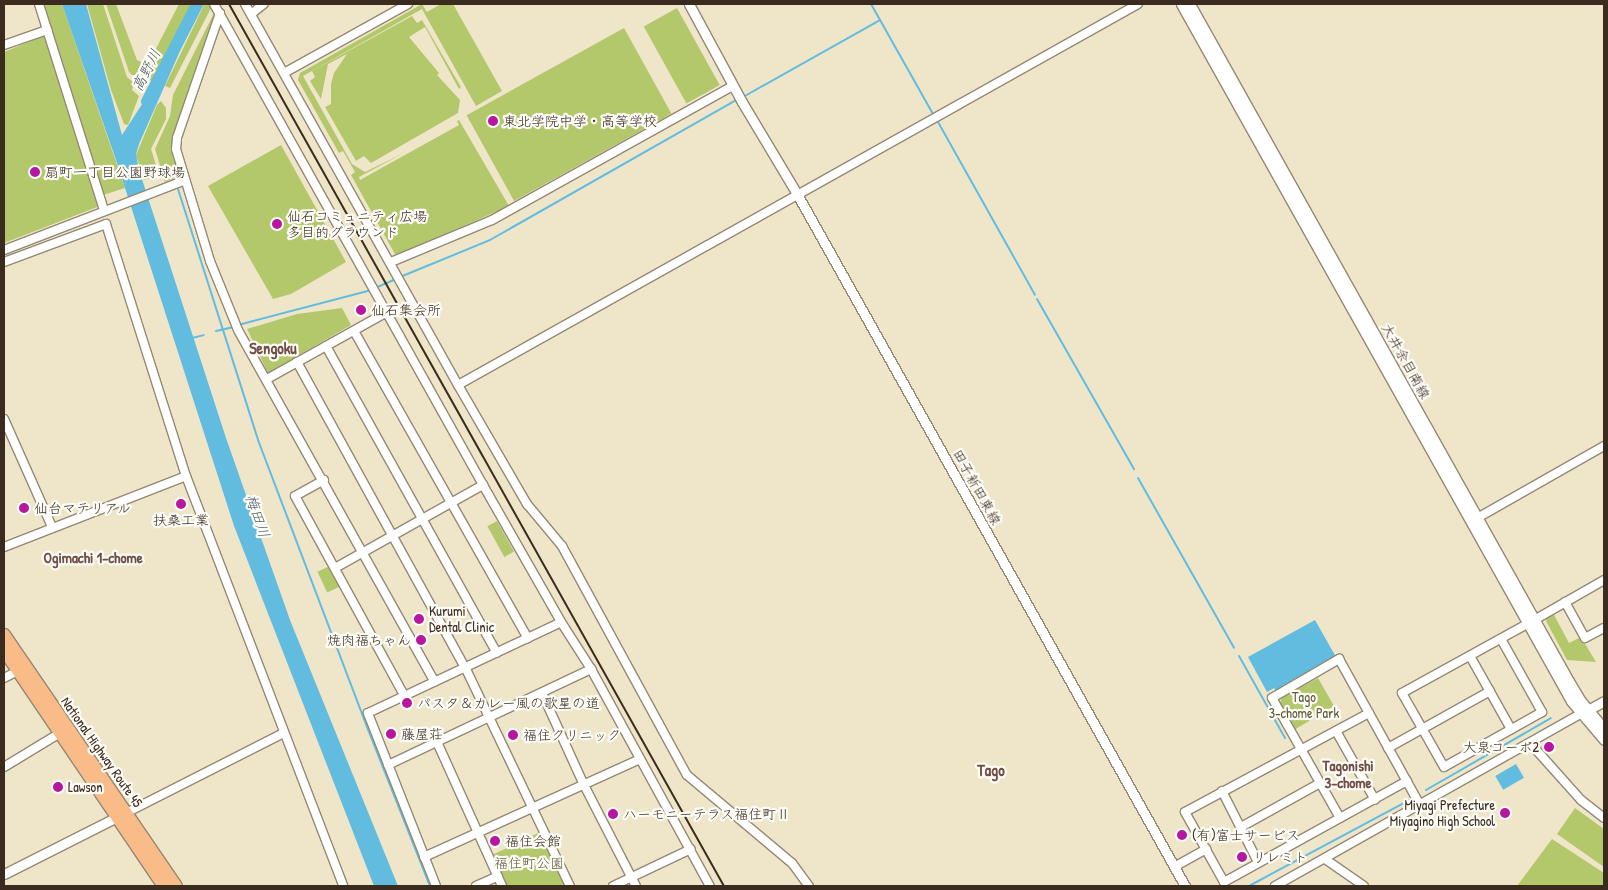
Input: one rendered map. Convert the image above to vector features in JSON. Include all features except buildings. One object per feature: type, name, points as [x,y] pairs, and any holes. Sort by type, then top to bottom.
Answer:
[{"type":"highway","name":"National Highway Route 45","points":[[4,635],[122,815],[164,886]]},
{"type":"highway","name":"National Highway Route 45","points":[[4,650],[60,733],[176,886]]},
{"type":"street","points":[[38,4],[104,210]]},
{"type":"street","points":[[214,4],[483,485],[561,622],[591,669],[710,886]]},
{"type":"street","points":[[245,4],[391,262],[458,385],[527,504],[562,546],[687,775],[792,863],[809,886]]},
{"type":"street","points":[[251,14],[264,4]]},
{"type":"street","points":[[284,73],[408,4]]},
{"type":"street","name":"田子新田東線","points":[[689,4],[1185,886]]},
{"type":"street","points":[[458,385],[1138,4]]},
{"type":"street","points":[[1181,4],[1584,712],[1604,740]]},
{"type":"street","name":"大井余目南線","points":[[1190,4],[1478,517],[1532,621]]},
{"type":"street","points":[[220,13],[177,138],[176,149],[210,262],[238,330],[324,480],[435,682]]},
{"type":"street","points":[[4,45],[47,30]]},
{"type":"street","points":[[391,262],[492,220],[738,94]]},
{"type":"street","points":[[4,250],[185,180]]},
{"type":"street","points":[[4,262],[106,224],[186,476],[343,886]]},
{"type":"street","points":[[38,237],[42,248]]},
{"type":"street","points":[[267,379],[387,312]]},
{"type":"street","points":[[354,331],[528,638]]},
{"type":"street","points":[[326,346],[497,653]]},
{"type":"street","points":[[297,362],[465,667],[491,717],[570,886]]},
{"type":"street","points":[[4,420],[52,527]]},
{"type":"street","points":[[1478,517],[1604,446]]},
{"type":"street","points":[[4,547],[186,476]]},
{"type":"street","points":[[324,480],[296,496],[404,695]]},
{"type":"street","points":[[336,568],[483,485]]},
{"type":"street","points":[[1501,639],[1542,712],[1444,767],[1402,693],[1604,580]]},
{"type":"street","points":[[1566,602],[1586,638],[1604,628]]},
{"type":"street","points":[[436,886],[368,714],[404,695],[561,622]]},
{"type":"street","points":[[1470,656],[1511,729]]},
{"type":"street","points":[[1340,818],[1272,698],[1339,660],[1420,805]]},
{"type":"street","points":[[388,765],[591,669]]},
{"type":"street","points":[[4,678],[18,671]]},
{"type":"street","points":[[1388,748],[1490,691]]},
{"type":"street","points":[[542,693],[584,784],[636,886]]},
{"type":"street","points":[[1275,886],[1604,701]]},
{"type":"street","points":[[1584,712],[1604,728]]},
{"type":"street","points":[[1369,713],[1300,748],[1185,812],[1224,882],[1407,782]]},
{"type":"street","points":[[1336,730],[1375,800]]},
{"type":"street","points":[[4,767],[60,733]]},
{"type":"street","points":[[4,874],[284,733]]},
{"type":"street","points":[[437,742],[502,886]]},
{"type":"street","points":[[1530,742],[1581,800],[1604,818]]},
{"type":"street","points":[[424,857],[640,759]]},
{"type":"street","points":[[1241,827],[1320,782]]},
{"type":"street","points":[[1222,792],[1258,862]]},
{"type":"street","points":[[613,886],[691,849]]},
{"type":"street","points":[[1174,867],[1206,849]]},
{"type":"street","points":[[1324,858],[1360,886]]},
{"type":"street","points":[[476,886],[498,876]]},
{"type":"green space","points":[[43,4],[62,4],[125,188],[103,195]]},
{"type":"green space","points":[[87,4],[103,4],[127,77],[134,83],[132,90],[139,96],[128,125],[124,124],[111,90]]},
{"type":"green space","points":[[106,4],[116,4],[137,60],[141,62],[135,75],[129,72]]},
{"type":"green space","points":[[179,4],[195,4],[154,82],[148,79],[142,83],[140,76]]},
{"type":"green space","points":[[209,4],[211,8],[170,88],[165,86],[204,5]]},
{"type":"green space","points":[[422,4],[427,12],[441,4],[453,4],[502,91],[476,106],[422,9],[303,76],[352,164],[365,172],[404,153],[359,177],[360,180],[459,125],[457,121],[459,120],[509,206],[396,256],[351,175],[355,172],[343,151],[339,153],[298,80],[300,73]]},
{"type":"green space","points":[[677,8],[720,85],[686,103],[644,26]]},
{"type":"green space","points":[[214,13],[216,17],[174,134],[172,153],[179,176],[165,182],[155,149],[170,116],[173,95]]},
{"type":"green space","points":[[412,16],[417,23],[422,20],[461,87],[459,89],[425,27],[409,37],[439,73],[437,75],[460,100],[458,113],[371,163],[364,156],[356,161],[325,107],[331,104],[331,84],[334,73],[347,54],[328,64],[321,99],[310,81],[315,77],[312,71]]},
{"type":"green space","points":[[624,28],[672,114],[514,201],[467,115]]},
{"type":"green space","points":[[44,36],[100,206],[4,243],[4,52]]},
{"type":"green space","points":[[161,101],[166,108],[166,119],[151,149],[159,175],[144,180],[136,155],[157,105]]},
{"type":"green space","name":"仙石コミュニティ広場 多目的グラウンド","points":[[281,145],[346,262],[291,294],[273,299],[208,186]]},
{"type":"green space","points":[[342,308],[351,325],[268,373],[247,329],[297,314]]},
{"type":"green space","points":[[497,521],[514,552],[504,557],[487,526]]},
{"type":"green space","points":[[332,565],[342,586],[327,593],[317,572]]},
{"type":"green space","points":[[1553,613],[1569,643],[1581,637],[1596,662],[1567,660],[1546,621],[1547,616]]},
{"type":"green space","name":"Tago 3-chome Park","points":[[1318,678],[1334,706],[1294,730],[1279,704],[1282,698]]},
{"type":"green space","points":[[1575,808],[1604,829],[1604,867],[1557,834]]},
{"type":"green space","name":"福住町公園","points":[[540,832],[566,886],[504,886],[490,856]]},
{"type":"green space","points":[[1552,839],[1604,873],[1604,886],[1517,886]]},
{"type":"water","points":[[62,4],[86,4],[122,135],[163,72],[192,13],[198,4],[204,4],[180,51],[139,144],[136,154],[139,170],[226,438],[290,620],[398,886],[374,886],[234,526],[116,160]]},
{"type":"water","points":[[1315,620],[1336,657],[1276,691],[1274,688],[1267,692],[1248,657]]},
{"type":"water","points":[[1516,764],[1524,778],[1503,790],[1495,776]]},
{"type":"waterway","name":"高野川","points":[[146,101],[196,4]]},
{"type":"waterway","points":[[871,4],[933,114]]},
{"type":"waterway","points":[[743,97],[880,20]]},
{"type":"waterway","points":[[400,277],[490,240],[736,100]]},
{"type":"waterway","points":[[938,122],[1035,295]]},
{"type":"waterway","points":[[178,189],[258,440],[369,732],[430,886]]},
{"type":"waterway","points":[[375,288],[396,279]]},
{"type":"waterway","points":[[238,325],[371,290]]},
{"type":"waterway","points":[[1037,299],[1134,469]]},
{"type":"waterway","points":[[216,331],[233,327]]},
{"type":"waterway","points":[[192,338],[204,335]]},
{"type":"waterway","points":[[1138,478],[1234,648]]},
{"type":"waterway","points":[[1239,656],[1285,738]]},
{"type":"waterway","points":[[1426,790],[1551,718]]},
{"type":"waterway","points":[[1249,886],[1411,799]]},
{"type":"railway","points":[[229,4],[724,886]]},
{"type":"place","name":"東北学院中学・高等学校","points":[[493,121]]},
{"type":"place","name":"扇町一丁目公園野球場","points":[[35,172]]},
{"type":"place","name":"仙石コミュニティ広場 多目的グラウンド","points":[[277,224]]},
{"type":"place","name":"仙石集会所","points":[[361,310]]},
{"type":"place","name":"扶桑工業","points":[[181,504]]},
{"type":"place","name":"仙台マテリアル","points":[[24,508]]},
{"type":"place","name":"Kurumi Dental Clinic","points":[[419,619]]},
{"type":"place","name":"焼肉福ちゃん","points":[[421,640]]},
{"type":"place","name":"パスタ＆カレー風の歌星の道","points":[[407,703]]},
{"type":"place","name":"藤屋荘","points":[[391,734]]},
{"type":"place","name":"福住クリニック","points":[[513,735]]},
{"type":"place","name":"大泉コーポ2","points":[[1549,747]]},
{"type":"place","name":"Lawson","points":[[58,787]]},
{"type":"place","name":"Miyagi Prefecture Miyagino High School","points":[[1505,813]]},
{"type":"place","name":"ハーモニーテラス福住町Ⅱ","points":[[613,814]]},
{"type":"place","name":"(有)富士サービス","points":[[1182,835]]},
{"type":"place","name":"福住会館","points":[[495,841]]},
{"type":"place","name":"リレミト","points":[[1242,857]]},
{"type":"district","name":"Sengoku","points":[[273,348]]},
{"type":"district","name":"Ogimachi 1-chome","points":[[93,558]]},
{"type":"district","name":"Tago","points":[[991,770]]},
{"type":"district","name":"Tagonishi 3-chome","points":[[1348,774]]},
{"type":"water label","name":"梅田川","points":[[258,516]]}]
